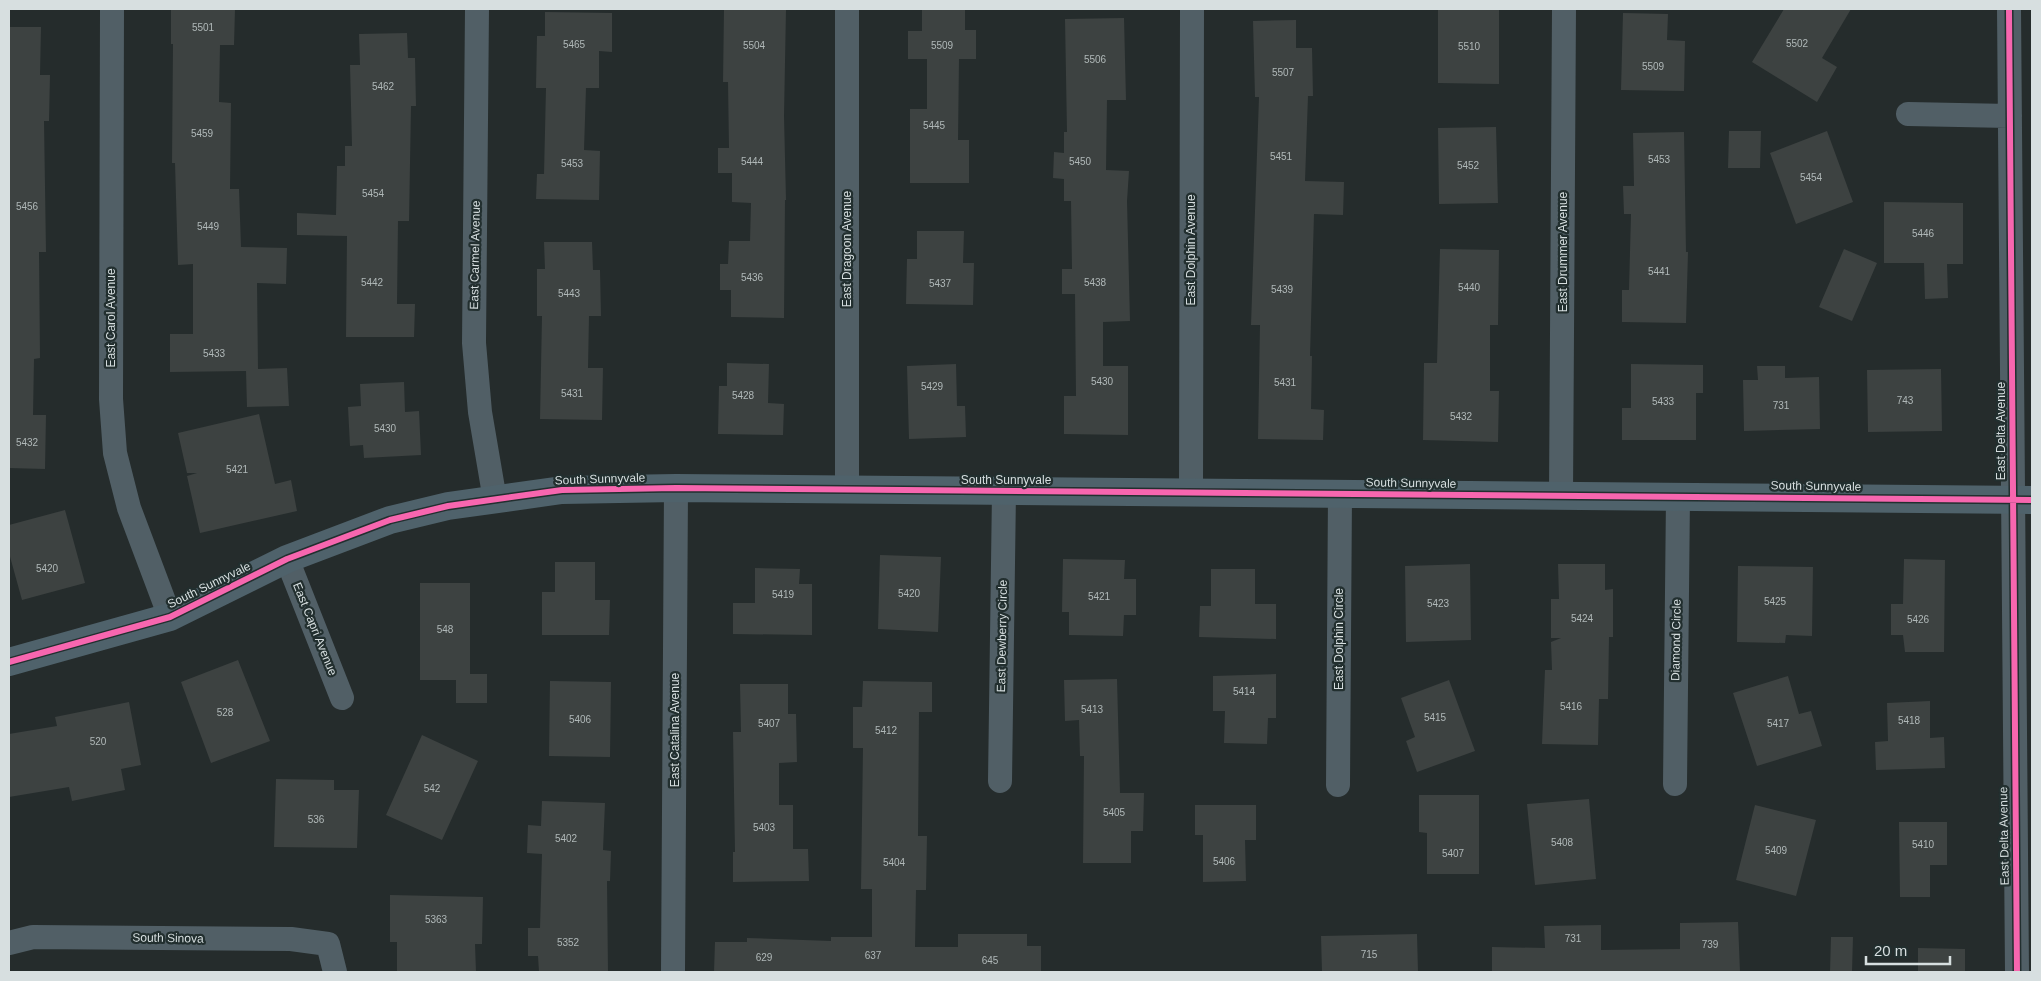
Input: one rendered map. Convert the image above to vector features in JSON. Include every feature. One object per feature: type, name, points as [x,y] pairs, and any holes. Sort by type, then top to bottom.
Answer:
[{"type":"street","name":"East Carol Avenue","points":[[112,9],[111,399],[115,453],[129,508],[170,617]]},
{"type":"street","name":"East Carmel Avenue","points":[[477,9],[474,343],[480,412],[495,500]]},
{"type":"street","name":"East Dragoon Avenue","points":[[847,9],[847,490]]},
{"type":"street","name":"East Dolphin Avenue","points":[[1191,492],[1192,9]]},
{"type":"street","name":"East Drummer Avenue","points":[[1561,496],[1564,9]]},
{"type":"street","name":"East Delta Avenue","points":[[2009,9],[2010,116],[2022,500],[2017,972]]},
{"type":"street","points":[[1908,114],[2010,116]]},
{"type":"street","name":"South Sunnyvale","points":[[9,662],[170,617],[287,559],[390,520],[448,506],[562,490],[676,488],[2022,500]]},
{"type":"street","name":"East Catalina Avenue","points":[[673,972],[676,488]]},
{"type":"street","name":"East Dewberry Circle","points":[[1000,781],[1004,491]]},
{"type":"street","name":"East Dolphin Circle","points":[[1338,785],[1340,493]]},
{"type":"street","name":"Diamond Circle","points":[[1675,784],[1678,496]]},
{"type":"street","name":"East Capri Avenue","points":[[287,559],[342,698]]},
{"type":"street","name":"South Sinova","points":[[9,943],[33,937],[291,939],[328,944],[334,972]]},
{"type":"building","points":[[171,9],[235,9],[234,45],[220,45],[219,102],[231,103],[230,189],[239,189],[241,247],[287,248],[286,284],[257,283],[258,369],[287,368],[289,406],[247,407],[246,371],[170,372],[170,334],[193,334],[193,264],[178,265],[175,163],[172,163],[173,44],[171,44]]},
{"type":"building","points":[[724,9],[786,9],[784,318],[731,317],[731,290],[720,290],[720,264],[728,264],[729,241],[750,241],[751,203],[732,202],[732,173],[718,173],[718,148],[729,148],[728,82],[723,82]]},
{"type":"building","points":[[922,9],[965,9],[965,30],[976,30],[976,59],[959,59],[958,140],[969,140],[969,183],[910,183],[910,109],[927,109],[927,59],[908,59],[908,31],[922,31]]},
{"type":"building","points":[[1438,9],[1499,9],[1499,84],[1438,83]]},
{"type":"building","points":[[1784,9],[1851,9],[1822,58],[1837,67],[1817,102],[1752,62]]},
{"type":"building","points":[[545,12],[612,13],[612,52],[599,51],[599,88],[586,88],[584,150],[600,151],[599,200],[536,199],[537,174],[544,174],[546,88],[536,88],[537,36],[545,36]]},
{"type":"building","points":[[1623,13],[1668,14],[1667,40],[1685,41],[1684,91],[1621,90]]},
{"type":"building","points":[[1124,18],[1126,100],[1107,100],[1106,170],[1129,171],[1127,201],[1130,321],[1103,322],[1103,366],[1128,366],[1128,435],[1064,434],[1064,396],[1076,396],[1075,294],[1062,294],[1062,269],[1072,269],[1071,201],[1064,201],[1064,179],[1053,178],[1054,152],[1064,153],[1064,132],[1067,132],[1065,19]]},
{"type":"building","points":[[1296,20],[1296,48],[1312,48],[1313,96],[1308,96],[1305,181],[1344,182],[1343,215],[1314,214],[1310,356],[1312,356],[1311,409],[1324,410],[1323,440],[1258,439],[1260,325],[1251,325],[1259,97],[1255,97],[1253,21]]},
{"type":"building","points":[[9,27],[41,27],[40,75],[50,75],[49,121],[44,121],[46,252],[39,252],[40,358],[34,359],[33,415],[46,415],[45,469],[9,468]]},
{"type":"building","points":[[407,33],[408,58],[415,58],[416,106],[411,106],[409,221],[398,221],[397,304],[415,304],[414,337],[346,337],[347,236],[297,235],[297,213],[336,215],[337,166],[345,166],[345,146],[352,146],[350,65],[360,65],[359,34]]},
{"type":"building","points":[[1496,127],[1498,203],[1439,204],[1438,128]]},
{"type":"building","points":[[1729,131],[1761,131],[1760,168],[1728,168]]},
{"type":"building","points":[[1827,131],[1853,202],[1796,224],[1770,153]]},
{"type":"building","points":[[1684,132],[1686,252],[1688,252],[1686,323],[1622,322],[1622,290],[1629,290],[1631,214],[1624,214],[1623,186],[1634,186],[1633,133]]},
{"type":"building","points":[[1884,202],[1963,203],[1963,264],[1947,264],[1948,298],[1925,299],[1924,263],[1884,263]]},
{"type":"building","points":[[917,231],[964,231],[963,263],[974,263],[973,305],[906,304],[907,259],[917,259]]},
{"type":"building","points":[[544,242],[592,242],[593,270],[600,270],[601,316],[589,316],[588,368],[603,368],[602,420],[540,419],[542,316],[537,316],[537,269],[545,269]]},
{"type":"building","points":[[1440,249],[1499,250],[1498,325],[1490,325],[1490,391],[1499,391],[1498,442],[1423,440],[1424,363],[1437,363]]},
{"type":"building","points":[[1844,249],[1877,263],[1852,321],[1819,307]]},
{"type":"building","points":[[727,363],[769,364],[768,403],[784,404],[783,435],[718,434],[719,386],[727,386]]},
{"type":"building","points":[[956,364],[957,406],[965,406],[966,437],[909,439],[907,366]]},
{"type":"building","points":[[1631,364],[1703,365],[1703,393],[1696,393],[1696,440],[1622,440],[1622,408],[1631,408]]},
{"type":"building","points":[[1757,366],[1785,366],[1785,378],[1819,377],[1820,429],[1744,431],[1743,380],[1758,380]]},
{"type":"building","points":[[1941,369],[1942,431],[1868,432],[1867,370]]},
{"type":"building","points":[[404,382],[405,412],[419,411],[421,455],[364,458],[363,445],[350,446],[348,407],[361,406],[360,384]]},
{"type":"building","points":[[259,414],[275,484],[291,480],[297,511],[200,533],[187,476],[197,473],[187,473],[178,433]]},
{"type":"building","points":[[65,510],[85,583],[22,600],[9,553],[9,525]]},
{"type":"building","points":[[880,555],[941,557],[938,632],[878,629]]},
{"type":"building","points":[[1063,559],[1125,560],[1124,579],[1136,579],[1136,615],[1124,615],[1123,636],[1069,635],[1069,612],[1062,612]]},
{"type":"building","points":[[1904,559],[1945,560],[1944,652],[1905,652],[1903,635],[1891,635],[1891,604],[1903,604]]},
{"type":"building","points":[[555,562],[595,562],[595,600],[610,600],[609,635],[542,635],[542,592],[555,592]]},
{"type":"building","points":[[1470,564],[1471,640],[1406,642],[1405,566]]},
{"type":"building","points":[[1558,564],[1605,564],[1605,590],[1613,589],[1613,637],[1609,637],[1608,699],[1599,699],[1598,745],[1542,744],[1545,670],[1552,670],[1551,642],[1561,638],[1551,638],[1551,599],[1559,599]]},
{"type":"building","points":[[1738,566],[1813,567],[1812,636],[1786,635],[1785,643],[1737,642]]},
{"type":"building","points":[[755,568],[800,569],[799,584],[812,584],[812,635],[733,634],[733,603],[755,603]]},
{"type":"building","points":[[1211,569],[1255,569],[1255,604],[1276,604],[1276,639],[1199,637],[1200,606],[1211,606]]},
{"type":"building","points":[[420,583],[470,583],[470,674],[487,674],[487,703],[456,703],[456,680],[420,680]]},
{"type":"building","points":[[238,660],[270,741],[211,763],[181,682]]},
{"type":"building","points":[[1276,674],[1276,718],[1268,718],[1267,744],[1224,743],[1225,711],[1213,711],[1213,676]]},
{"type":"building","points":[[1788,676],[1799,714],[1811,711],[1822,746],[1757,766],[1733,693]]},
{"type":"building","points":[[1117,679],[1120,793],[1144,793],[1143,831],[1131,831],[1131,863],[1083,863],[1084,756],[1080,756],[1079,720],[1065,721],[1064,680]]},
{"type":"building","points":[[1449,680],[1475,751],[1417,772],[1406,741],[1415,737],[1401,698]]},
{"type":"building","points":[[550,681],[611,682],[610,757],[549,756]]},
{"type":"building","points":[[863,681],[932,682],[932,712],[919,712],[918,836],[927,836],[926,890],[916,890],[915,947],[958,947],[958,934],[1027,934],[1027,946],[1041,946],[1041,972],[714,972],[715,942],[747,942],[747,938],[831,941],[831,937],[872,937],[872,889],[861,889],[863,748],[853,748],[853,707],[862,707]]},
{"type":"building","points":[[740,684],[788,684],[788,714],[796,714],[797,762],[779,763],[779,805],[793,805],[793,849],[808,849],[809,881],[733,882],[733,852],[735,852],[733,732],[741,732]]},
{"type":"building","points":[[1930,701],[1930,738],[1944,737],[1945,768],[1876,770],[1875,742],[1888,741],[1887,703]]},
{"type":"building","points":[[129,702],[141,765],[121,769],[125,790],[72,801],[69,787],[9,797],[9,734],[57,726],[55,717]]},
{"type":"building","points":[[422,735],[478,761],[442,840],[386,815]]},
{"type":"building","points":[[276,779],[334,780],[334,790],[359,790],[357,848],[274,847]]},
{"type":"building","points":[[1419,795],[1479,795],[1479,874],[1427,874],[1427,833],[1419,832]]},
{"type":"building","points":[[1589,799],[1596,879],[1535,885],[1527,804]]},
{"type":"building","points":[[542,801],[605,803],[603,850],[611,851],[610,881],[607,881],[608,972],[539,972],[538,956],[528,956],[528,928],[540,928],[542,854],[527,853],[528,825],[541,826]]},
{"type":"building","points":[[1195,805],[1256,805],[1256,840],[1245,840],[1246,881],[1203,882],[1203,835],[1195,835]]},
{"type":"building","points":[[1755,805],[1816,820],[1796,896],[1736,880]]},
{"type":"building","points":[[1899,822],[1947,822],[1947,865],[1930,865],[1930,897],[1900,897]]},
{"type":"building","points":[[390,895],[483,897],[482,944],[475,944],[476,972],[397,972],[397,942],[390,942]]},
{"type":"building","points":[[1738,922],[1740,972],[1492,972],[1492,947],[1545,948],[1544,926],[1601,925],[1601,950],[1680,949],[1680,923]]},
{"type":"building","points":[[1417,934],[1418,972],[1322,972],[1321,936]]},
{"type":"building","points":[[1831,937],[1853,937],[1852,972],[1830,972]]},
{"type":"building","points":[[1918,948],[1965,949],[1965,972],[1918,972]]},
{"type":"cycle path","points":[[2009,9],[2017,972]]},
{"type":"cycle path","points":[[9,662],[170,617],[287,559],[390,520],[448,506],[562,490],[676,488],[2032,500]]}]
